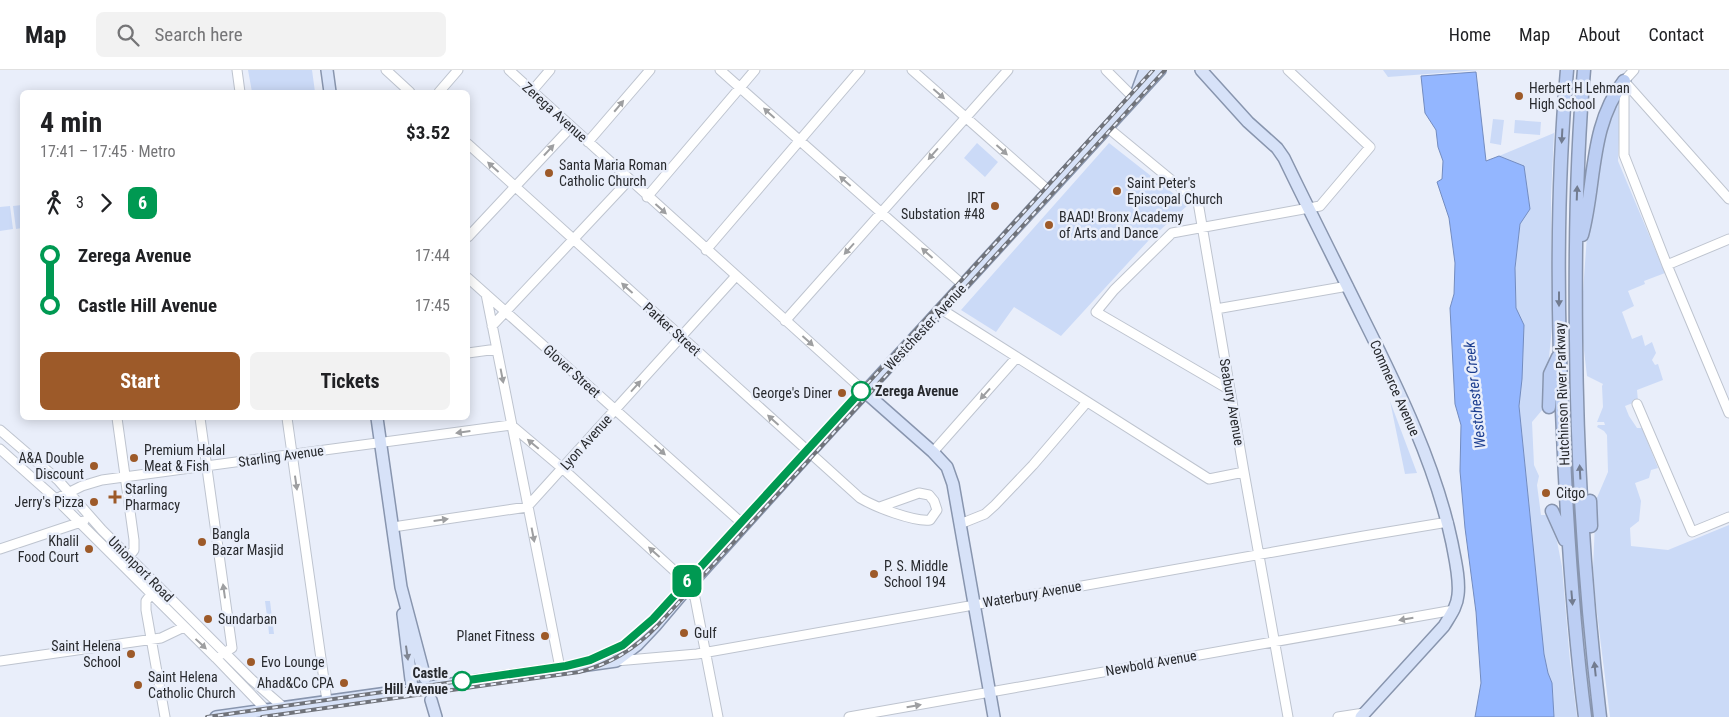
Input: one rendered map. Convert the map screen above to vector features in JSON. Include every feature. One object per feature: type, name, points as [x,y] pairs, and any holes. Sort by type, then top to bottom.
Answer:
[{"type":"highway","name":"Hutchinson River Parkway","points":[[1567,70],[1559,200],[1560,353],[1568,549],[1585,717]]},
{"type":"highway","name":"Hutchinson River Parkway","points":[[1584,70],[1577,187],[1576,360],[1586,574],[1601,717]]},
{"type":"highway","points":[[1576,260],[1583,230],[1599,132],[1608,105],[1624,80]]},
{"type":"highway","points":[[1548,407],[1550,374],[1560,353]]},
{"type":"highway","points":[[1576,360],[1585,386]]},
{"type":"highway","points":[[1586,574],[1591,530],[1590,501]]},
{"type":"highway","points":[[1552,511],[1568,549]]},
{"type":"main road","points":[[327,70],[330,90]]},
{"type":"main road","points":[[1134,98],[1145,70]]},
{"type":"main road","name":"Westchester Avenue","points":[[616,661],[637,645],[655,626],[809,453],[1160,70]]},
{"type":"main road","name":"Commerce Avenue","points":[[1201,70],[1248,122],[1277,148],[1386,362],[1406,406],[1436,484],[1448,522],[1457,568],[1458,595],[1454,610],[1444,626],[1362,715]]},
{"type":"main road","name":"Zerega Avenue","points":[[865,392],[933,452],[947,467],[953,484],[994,717]]},
{"type":"main road","points":[[377,420],[401,587],[412,688]]},
{"type":"main road","points":[[401,587],[425,678]]},
{"type":"main road","points":[[216,717],[412,688],[616,661]]},
{"type":"main road","points":[[431,700],[436,717]]},
{"type":"street","points":[[237,70],[240,90]]},
{"type":"street","points":[[386,70],[408,90]]},
{"type":"street","points":[[441,90],[458,70]]},
{"type":"street","name":"Zerega Avenue","points":[[509,70],[865,392]]},
{"type":"street","points":[[532,91],[550,70]]},
{"type":"street","points":[[588,142],[650,70]]},
{"type":"street","points":[[720,70],[963,285]]},
{"type":"street","points":[[647,196],[755,70]]},
{"type":"street","points":[[706,250],[860,70]]},
{"type":"street","points":[[912,70],[1049,191]]},
{"type":"street","points":[[785,321],[1008,70]]},
{"type":"street","points":[[1106,70],[1134,98]]},
{"type":"street","points":[[1230,390],[1096,312],[1120,284],[1172,233],[1320,206],[1370,147],[1288,70]]},
{"type":"street","points":[[1634,70],[1624,80],[1624,155],[1667,265],[1729,413]]},
{"type":"street","points":[[1624,80],[1729,199]]},
{"type":"street","points":[[1625,98],[1637,95]]},
{"type":"street","points":[[470,235],[571,127]]},
{"type":"street","name":"Seabury Avenue","points":[[1107,128],[1198,202],[1288,717]]},
{"type":"street","name":"Parker Street","points":[[470,146],[860,498],[880,507],[921,521],[930,520],[937,510],[934,501],[929,495],[919,494],[880,507]]},
{"type":"street","points":[[492,326],[629,180]]},
{"type":"street","points":[[1667,265],[1729,238]]},
{"type":"street","name":"Lyon Avenue","points":[[527,507],[736,276]]},
{"type":"street","name":"Glover Street","points":[[470,280],[744,526]]},
{"type":"street","points":[[1216,309],[1348,286]]},
{"type":"street","points":[[486,294],[560,668]]},
{"type":"street","points":[[941,309],[1209,479],[1244,472]]},
{"type":"street","points":[[470,353],[496,349]]},
{"type":"street","points":[[933,452],[1017,357]]},
{"type":"street","points":[[960,524],[984,514],[995,505],[1033,465],[1087,402]]},
{"type":"street","points":[[1637,404],[1692,532],[1729,518]]},
{"type":"street","points":[[117,420],[134,540],[134,550],[122,565]]},
{"type":"street","points":[[200,420],[232,648],[216,658]]},
{"type":"street","points":[[287,420],[327,701]]},
{"type":"street","points":[[511,425],[562,468],[680,575],[695,598],[707,652],[718,717]]},
{"type":"street","name":"Starling Avenue","points":[[56,500],[85,485],[102,480],[381,444],[511,425]]},
{"type":"street","name":"Unionport Road","points":[[0,430],[69,492],[159,587],[251,679],[284,707]]},
{"type":"street","name":"Unionport Road","points":[[0,449],[80,523],[266,710]]},
{"type":"street","points":[[393,527],[527,507]]},
{"type":"street","points":[[0,549],[80,523],[91,517]]},
{"type":"street","name":"Waterbury Avenue","points":[[616,661],[697,654],[1448,522]]},
{"type":"street","points":[[159,587],[146,600],[151,640],[166,717]]},
{"type":"street","name":"Newbold Avenue","points":[[849,717],[1454,610]]},
{"type":"street","points":[[0,661],[151,640],[161,638],[184,627]]},
{"type":"street","points":[[1338,717],[1362,715]]},
{"type":"shaded area","points":[[248,70],[312,70],[315,90],[252,90]]},
{"type":"shaded area","points":[[1383,70],[1479,70],[1388,77]]},
{"type":"shaded area","points":[[1621,91],[1618,161],[1665,273],[1644,281],[1645,284],[1628,291],[1634,306],[1622,312],[1632,339],[1642,335],[1645,346],[1652,342],[1656,353],[1652,360],[1655,365],[1658,364],[1663,380],[1637,390],[1638,401],[1625,406],[1637,428],[1642,428],[1658,468],[1651,470],[1649,478],[1635,483],[1641,501],[1639,521],[1630,528],[1631,546],[1668,550],[1729,525],[1729,717],[1610,717],[1593,568],[1596,500],[1608,472],[1607,435],[1597,427],[1598,425],[1605,425],[1604,422],[1597,422],[1603,407],[1603,384],[1587,376],[1583,342],[1582,306],[1589,207],[1598,147]]},
{"type":"shaded area","points":[[1493,119],[1504,120],[1501,145],[1490,143]]},
{"type":"shaded area","points":[[1515,120],[1541,122],[1540,135],[1514,133]]},
{"type":"shaded area","points":[[1554,133],[1551,197],[1552,326],[1545,401],[1543,409],[1532,422],[1534,465],[1539,476],[1537,485],[1541,515],[1552,515],[1562,567],[1577,717],[1554,717],[1552,683],[1544,654],[1519,406],[1524,325],[1516,308],[1515,268],[1520,224],[1530,209],[1524,166],[1499,156]]},
{"type":"shaded area","points":[[977,143],[998,162],[985,177],[964,158]]},
{"type":"shaded area","points":[[1109,143],[1188,205],[1149,240],[1061,336],[1014,307],[996,332],[961,310]]},
{"type":"shaded area","points":[[20,205],[20,228],[16,229],[13,206]]},
{"type":"shaded area","points":[[10,206],[13,229],[0,231],[0,207]]},
{"type":"shaded area","points":[[1390,401],[1417,473],[1405,474]]},
{"type":"shaded area","points":[[265,601],[270,601],[274,634],[269,634],[268,622],[255,623],[255,619],[267,616]]},
{"type":"water","name":"Westchester Creek","points":[[1476,72],[1486,161],[1499,156],[1524,166],[1530,209],[1520,224],[1515,268],[1516,308],[1524,325],[1519,406],[1544,654],[1552,683],[1554,717],[1475,717],[1481,683],[1476,612],[1460,471],[1461,425],[1455,404],[1450,308],[1454,294],[1455,263],[1449,218],[1437,182],[1442,179],[1443,161],[1438,147],[1436,130],[1425,113],[1421,76]]},
{"type":"railway","points":[[207,717],[566,666],[602,655],[623,644],[653,619],[1153,70]]},
{"type":"railway","points":[[262,717],[579,672],[602,665],[632,648],[658,625],[1165,70]]},
{"type":"metro line","name":"6","points":[[462,681],[566,666],[601,656],[623,645],[653,619],[861,391]]},
{"type":"place","name":"Herbert H Lehman High School","points":[[1519,96]]},
{"type":"place","name":"Santa Maria Roman Catholic Church","points":[[549,173]]},
{"type":"place","name":"Saint Peter's Episcopal Church","points":[[1117,191]]},
{"type":"place","name":"IRT Substation #48","points":[[995,206]]},
{"type":"place","name":"BAAD! Bronx Academy of Arts and Dance","points":[[1049,225]]},
{"type":"place","name":"Zerega Avenue","points":[[861,391]]},
{"type":"place","name":"George's Diner","points":[[842,393]]},
{"type":"place","name":"Premium Halal Meat & Fish","points":[[134,458]]},
{"type":"place","name":"A&A Double Discount","points":[[94,466]]},
{"type":"place","name":"Citgo","points":[[1546,493]]},
{"type":"place","name":"Starling Pharmacy","points":[[115,497]]},
{"type":"place","name":"Jerry's Pizza","points":[[94,502]]},
{"type":"place","name":"Bangla Bazar Masjid","points":[[202,542]]},
{"type":"place","name":"Khalil Food Court","points":[[89,549]]},
{"type":"place","name":"P. S. Middle School 194","points":[[874,574]]},
{"type":"place","name":"Sundarban","points":[[208,619]]},
{"type":"place","name":"Gulf","points":[[684,633]]},
{"type":"place","name":"Planet Fitness","points":[[545,636]]},
{"type":"place","name":"Saint Helena School","points":[[131,654]]},
{"type":"place","name":"Evo Lounge","points":[[251,662]]},
{"type":"place","name":"Castle Hill Avenue","points":[[462,681]]},
{"type":"place","name":"Ahad&Co CPA","points":[[344,683]]},
{"type":"place","name":"Saint Helena Catholic Church","points":[[138,685]]}]
